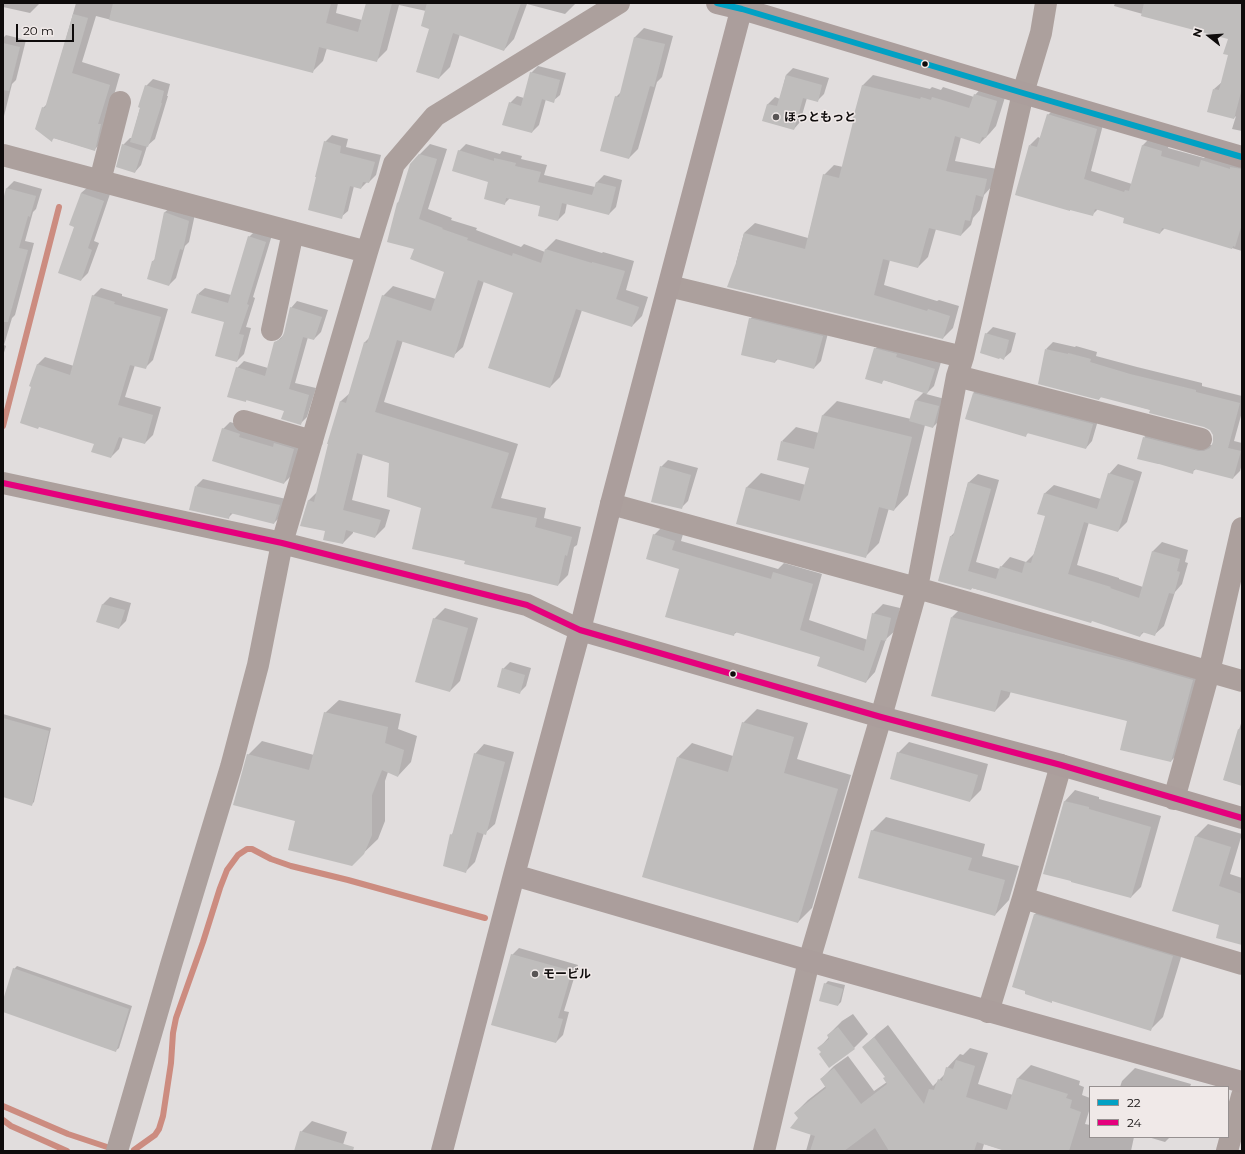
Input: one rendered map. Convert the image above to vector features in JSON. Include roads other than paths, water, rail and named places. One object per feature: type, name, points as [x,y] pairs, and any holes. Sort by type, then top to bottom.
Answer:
[{"type":"street","points":[[118,1151],[169,972],[231,767],[258,665],[282,543],[366,252],[394,164],[435,116],[619,3]]},
{"type":"street","points":[[717,3],[742,6],[1023,94],[1242,157]]},
{"type":"street","points":[[764,1151],[808,961],[881,717],[917,588],[960,366],[1023,94],[1041,33],[1046,3]]},
{"type":"street","points":[[442,1151],[580,630],[611,504],[742,6]]},
{"type":"street","points":[[100,181],[120,102]]},
{"type":"street","points":[[3,155],[366,252]]},
{"type":"street","points":[[272,330],[293,232]]},
{"type":"street","points":[[669,286],[960,366],[1201,439]]},
{"type":"street","points":[[244,421],[312,441]]},
{"type":"street","points":[[3,483],[282,543],[527,604],[580,630],[881,717],[1061,766],[1242,818]]},
{"type":"street","points":[[611,504],[917,588],[1209,672],[1242,680]]},
{"type":"street","points":[[1174,799],[1239,559],[1242,528]]},
{"type":"street","points":[[988,1012],[1024,898],[1061,766]]},
{"type":"street","points":[[514,875],[808,961],[1242,1082]]},
{"type":"street","points":[[1024,898],[1242,964]]},
{"type":"street","points":[[1227,1151],[1242,1096]]},
{"type":"waterway","points":[[3,426],[59,207]]},
{"type":"waterway","points":[[134,1150],[155,1135],[159,1129],[163,1116],[176,1018],[227,870],[238,855],[247,849],[252,849],[271,859],[291,866],[348,880],[485,918]]},
{"type":"waterway","points":[[3,1106],[68,1134],[107,1147]]},
{"type":"waterway","points":[[3,1120],[11,1126],[67,1151]]},
{"type":"place","name":"ほっともっと","points":[[776,117]]},
{"type":"place","name":"モービル","points":[[535,974]]}]
